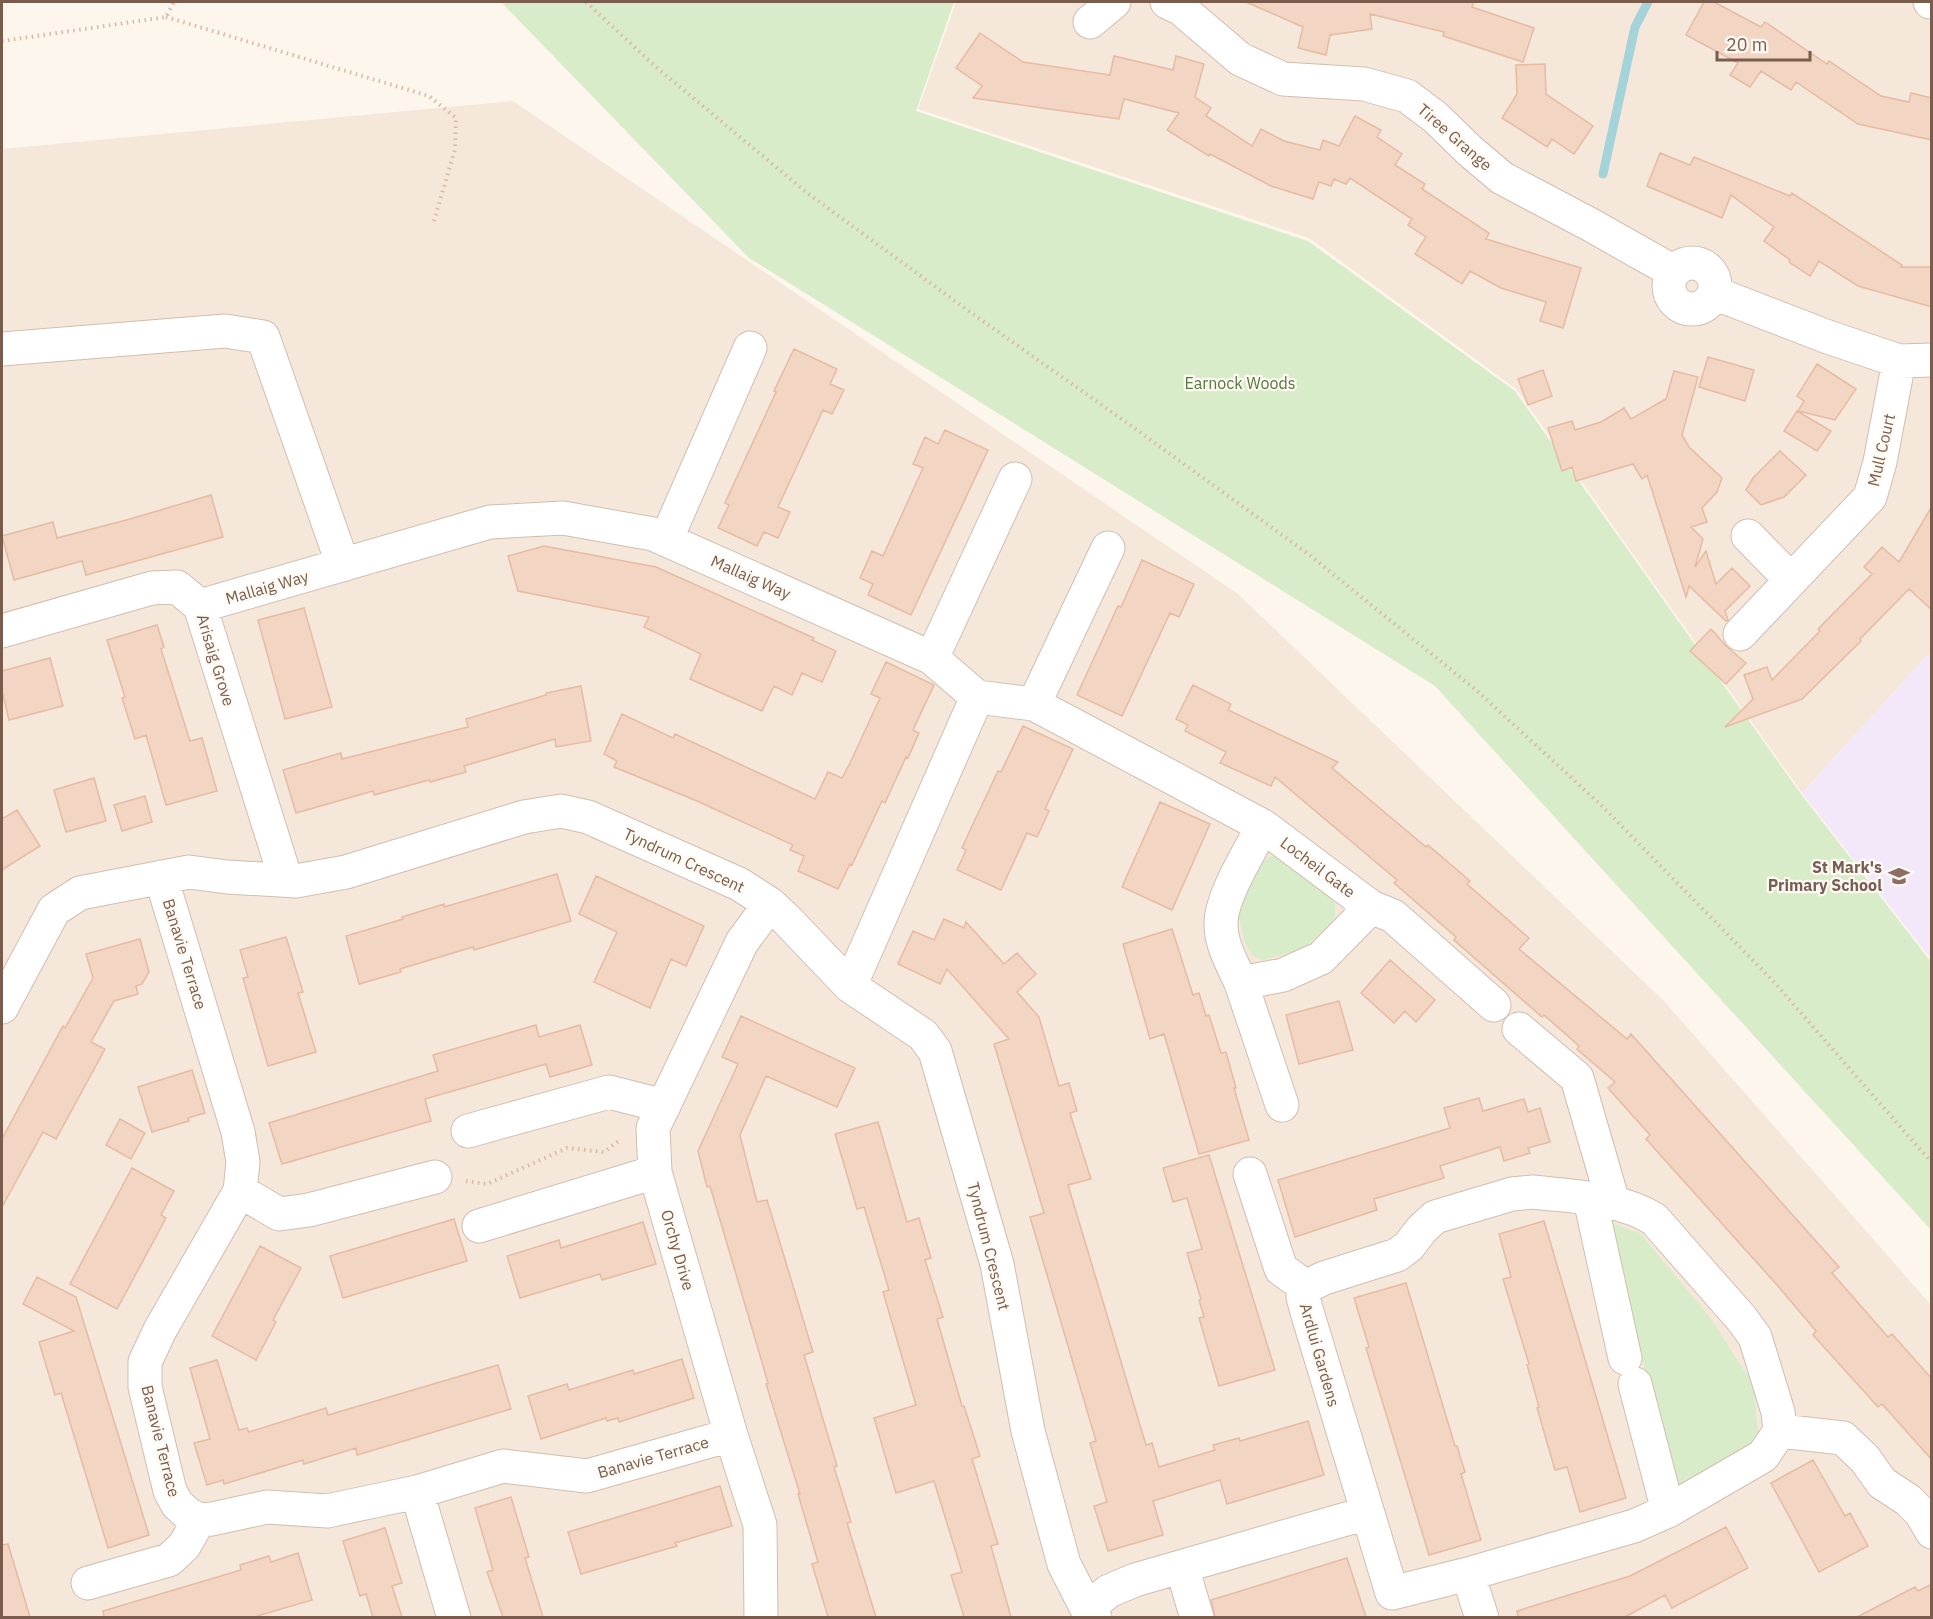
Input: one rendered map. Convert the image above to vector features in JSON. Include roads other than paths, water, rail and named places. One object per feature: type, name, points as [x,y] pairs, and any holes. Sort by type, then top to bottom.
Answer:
[{"type":"street","name":"Tiree Grange","points":[[1167,2],[1180,8],[1240,59],[1283,78],[1364,84],[1407,96],[1435,117],[1502,178],[1592,225],[1674,272],[1686,264],[1698,263],[1712,275],[1715,282],[1713,293],[1828,337],[1899,361],[1932,360]]},
{"type":"street","points":[[2,349],[225,331],[263,337],[343,565]]},
{"type":"street","points":[[666,540],[750,348]]},
{"type":"street","name":"Mull Court","points":[[1740,634],[1870,497],[1880,462],[1899,361]]},
{"type":"street","points":[[932,658],[1015,479]]},
{"type":"street","name":"Mallaig Way","points":[[200,606],[490,522],[563,518],[653,534],[932,658],[977,697]]},
{"type":"street","points":[[1748,536],[1791,580]]},
{"type":"street","points":[[1034,704],[1108,548]]},
{"type":"street","name":"Arisaig Grove","points":[[2,631],[152,588],[177,587],[200,606],[286,880]]},
{"type":"street","points":[[850,986],[977,697]]},
{"type":"street","name":"Locheil Gate","points":[[977,697],[1034,704],[1263,826],[1371,907],[1321,958],[1283,975],[1241,983],[1228,954],[1221,926],[1222,915],[1224,904],[1263,826]]},
{"type":"street","name":"Tyndrum Crescent","points":[[2,1006],[54,910],[80,893],[189,872],[296,881],[346,872],[524,817],[561,811],[588,817],[739,884],[770,904],[850,986],[923,1035],[935,1051],[997,1264],[1028,1431],[1064,1564],[1091,1613]]},
{"type":"street","name":"Banavie Terrace","points":[[161,877],[238,1132],[243,1162],[240,1191],[160,1330],[145,1362],[145,1387],[170,1491],[177,1504],[188,1515],[199,1520],[212,1519],[267,1507],[327,1511],[417,1492],[503,1466],[587,1476],[731,1435]]},
{"type":"street","name":"Orchy Drive","points":[[761,1617],[760,1525],[731,1435],[655,1172],[658,1117],[742,942],[770,904]]},
{"type":"street","points":[[1371,907],[1393,916],[1494,1005]]},
{"type":"street","points":[[1241,983],[1282,1105]]},
{"type":"street","points":[[1519,1029],[1576,1078],[1602,1200],[1630,1371],[1668,1511]]},
{"type":"street","points":[[468,1131],[609,1092],[658,1117]]},
{"type":"street","points":[[480,1226],[655,1172]]},
{"type":"street","points":[[1250,1174],[1281,1269],[1306,1287]]},
{"type":"street","points":[[240,1191],[279,1214],[309,1210],[435,1177]]},
{"type":"street","name":"Ardlui Gardens","points":[[1533,1192],[1602,1200],[1636,1209],[1654,1219],[1742,1318],[1755,1337],[1778,1412],[1780,1431],[1763,1456],[1668,1511],[1634,1526],[1468,1574],[1392,1593],[1307,1312],[1303,1297],[1306,1287],[1324,1278],[1397,1255],[1409,1246],[1435,1217],[1512,1194],[1533,1192]]},
{"type":"street","points":[[1780,1431],[1843,1438],[1865,1460],[1882,1483],[1908,1500],[1921,1513],[1932,1532]]},
{"type":"street","points":[[417,1492],[454,1617]]},
{"type":"street","points":[[1091,1613],[1109,1591],[1135,1580],[1367,1513]]},
{"type":"street","points":[[88,1583],[169,1560],[184,1546],[199,1520]]},
{"type":"street","points":[[1182,1567],[1197,1617]]},
{"type":"street","points":[[1468,1574],[1482,1617]]},
{"type":"waterway","points":[[1603,174],[1635,27],[1648,2]]},
{"type":"place","name":"St Mark's Primary School","points":[[1899,876]]},
{"type":"park label","name":"Earnock Woods","points":[[1240,383]]}]
